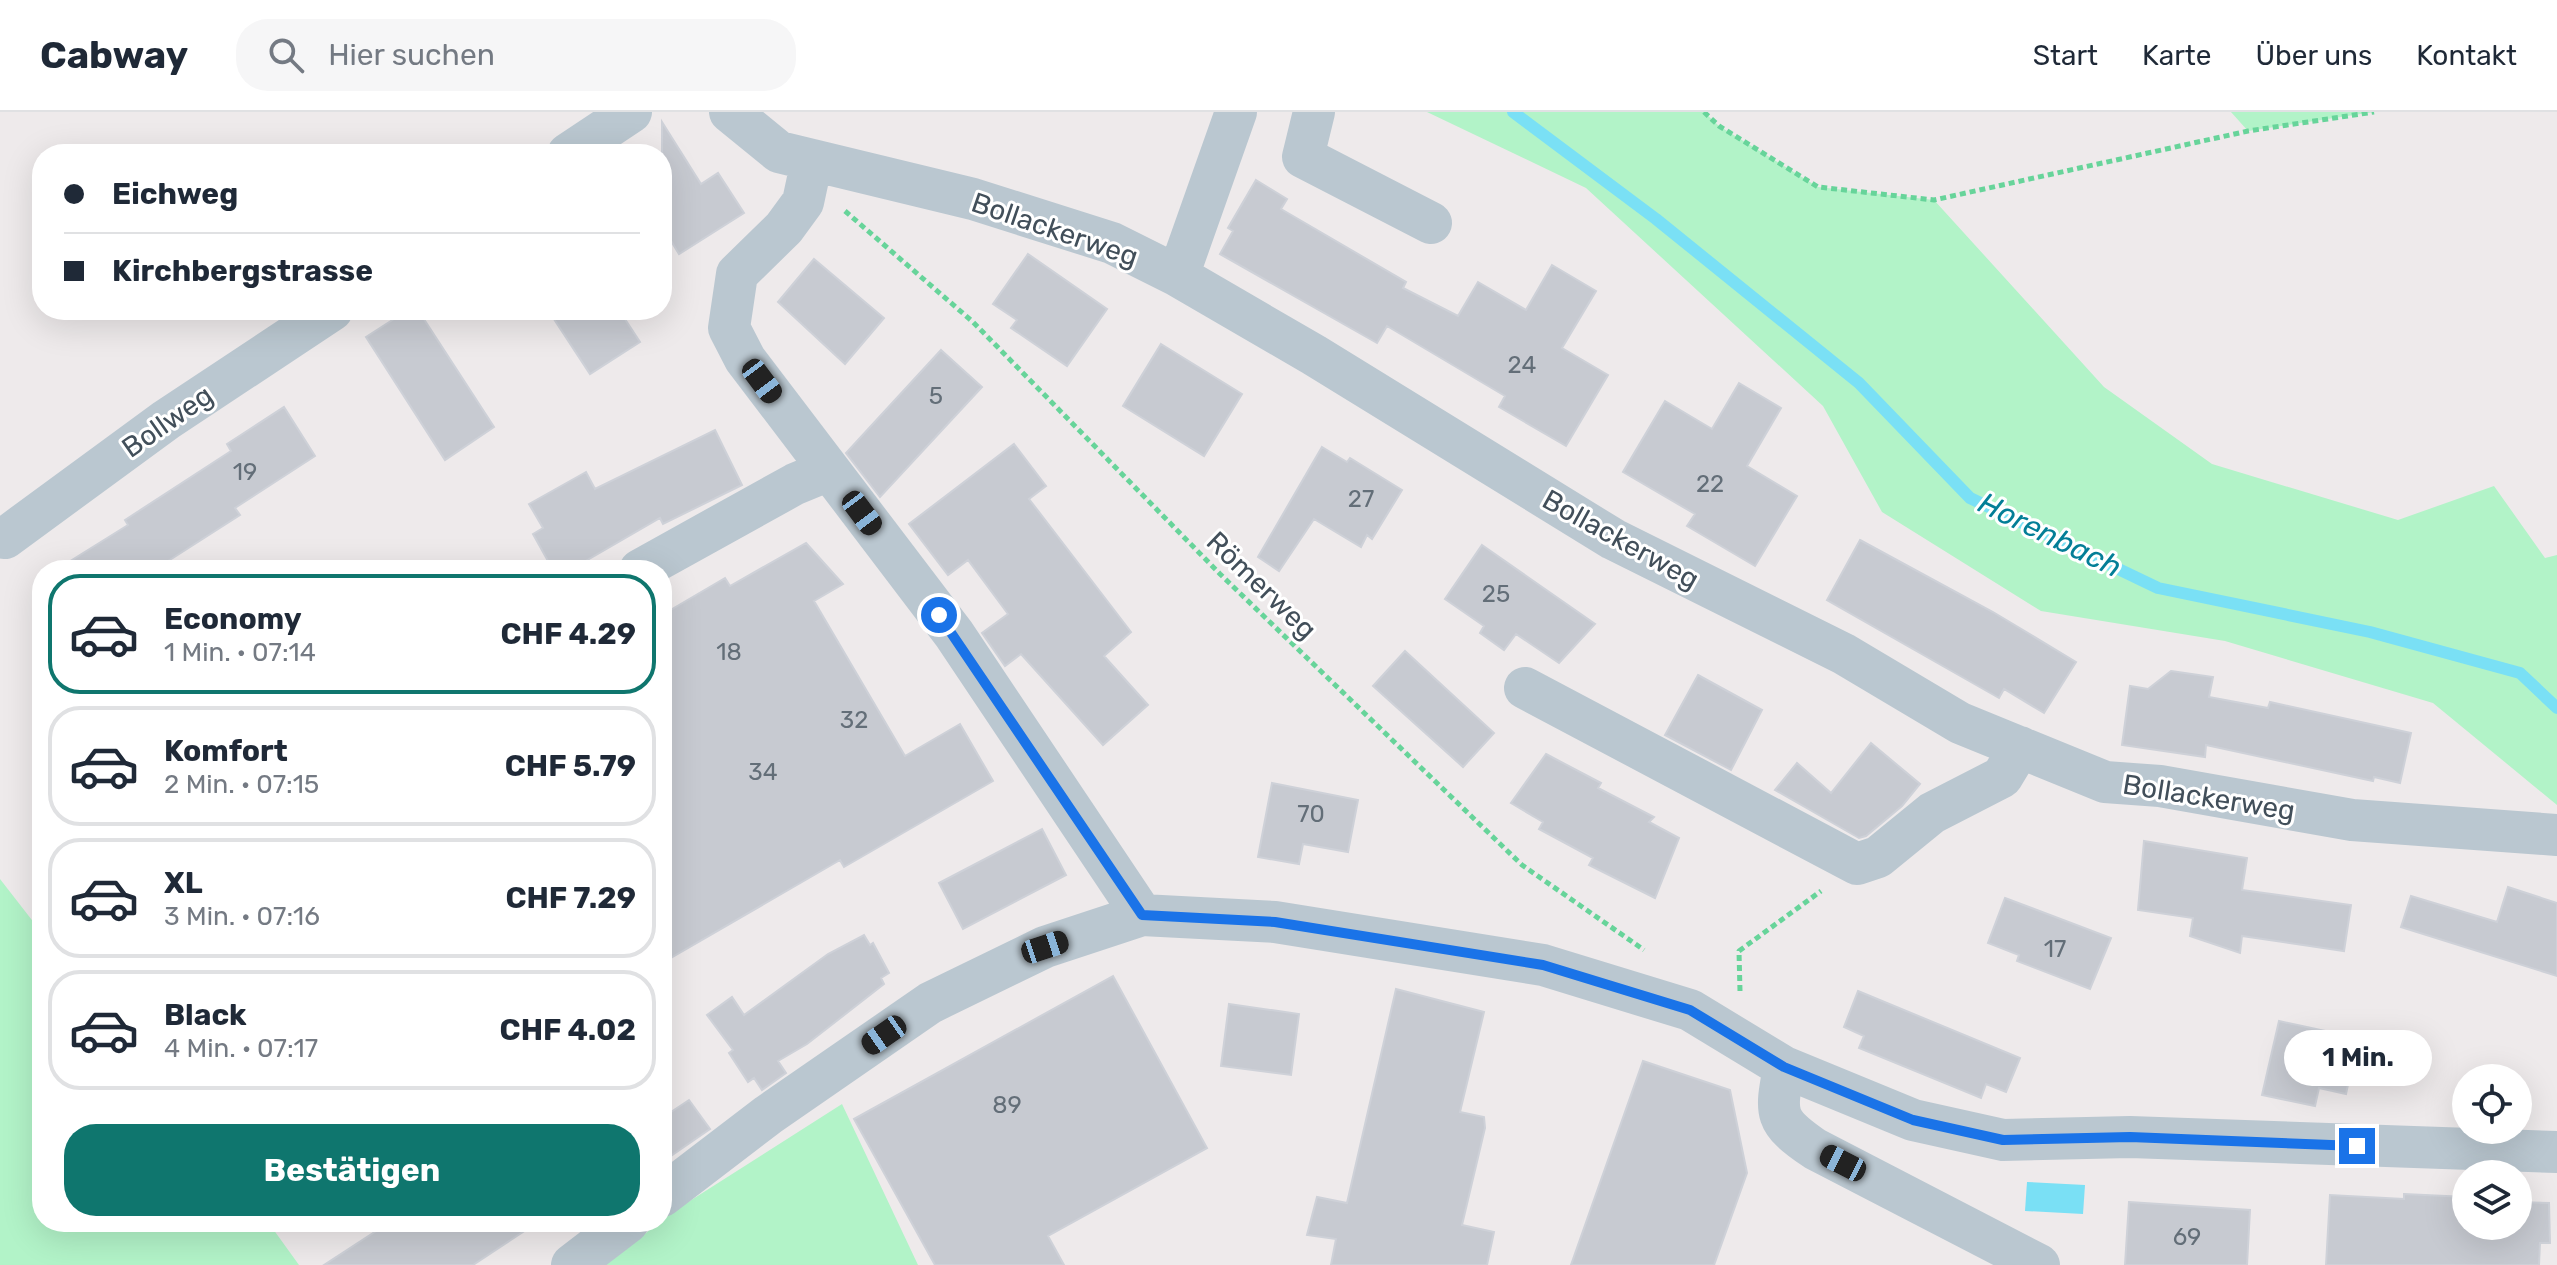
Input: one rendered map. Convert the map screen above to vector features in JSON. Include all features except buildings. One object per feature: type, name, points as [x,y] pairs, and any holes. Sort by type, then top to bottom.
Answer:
[{"type":"street","points":[[583,144],[631,112]]},
{"type":"street","name":"Bollackerweg","points":[[730,112],[779,152],[810,170],[1011,211],[1112,243],[1178,276],[1314,355],[1613,539],[1844,654],[1960,723],[2105,782],[2160,786],[2352,820],[2557,835]]},
{"type":"street","points":[[1178,276],[1236,112]]},
{"type":"street","points":[[1314,112],[1303,157],[1431,223]]},
{"type":"street","points":[[810,170],[803,202],[784,228],[737,274],[729,328],[745,359],[954,634],[1142,915]]},
{"type":"street","name":"Bollweg","points":[[5,538],[166,420],[317,320]]},
{"type":"street","points":[[658,560],[795,484],[829,470]]},
{"type":"street","points":[[1525,688],[1857,864],[1878,857],[1932,813],[2002,777],[2020,747]]},
{"type":"street","points":[[672,1188],[768,1115],[930,1003],[1045,947],[1142,915],[1275,922],[1543,965],[1690,1010],[1784,1067],[1913,1120],[2003,1140],[2130,1137],[2557,1152]]},
{"type":"street","points":[[1784,1067],[1777,1105],[1787,1130],[1815,1149],[2039,1265]]},
{"type":"street","points":[[572,1265],[615,1232]]},
{"type":"path","points":[[1704,112],[1719,126],[1818,187],[1934,200],[2248,131],[2374,112]]},
{"type":"path","name":"Römerweg","points":[[810,170],[973,322],[1220,574],[1522,865],[1650,954]]},
{"type":"path","points":[[1740,994],[1739,951],[1857,864]]},
{"type":"green space","points":[[1427,112],[1704,112],[1719,126],[1818,187],[1934,200],[2104,387],[2212,464],[2398,520],[2494,486],[2545,558],[2557,555],[2557,805],[2433,703],[2225,641],[2041,611],[1882,512],[1823,406],[1586,188]]},
{"type":"green space","points":[[2231,112],[2374,112],[2248,131]]},
{"type":"green space","points":[[0,879],[32,920],[32,1232],[275,1232],[299,1265],[0,1265]]},
{"type":"green space","points":[[842,1104],[918,1265],[605,1265],[647,1232],[672,1232],[674,1211]]},
{"type":"water","points":[[2027,1182],[2085,1185],[2083,1214],[2025,1211]]},
{"type":"waterway","name":"Horenbach","points":[[1513,112],[1656,219],[1859,383],[1970,498],[2158,588],[2370,632],[2520,673],[2557,708]]},
{"type":"route","points":[[939,615],[1142,915],[1275,922],[1543,965],[1690,1010],[1784,1067],[1913,1120],[2003,1140],[2130,1137],[2357,1146]]}]
